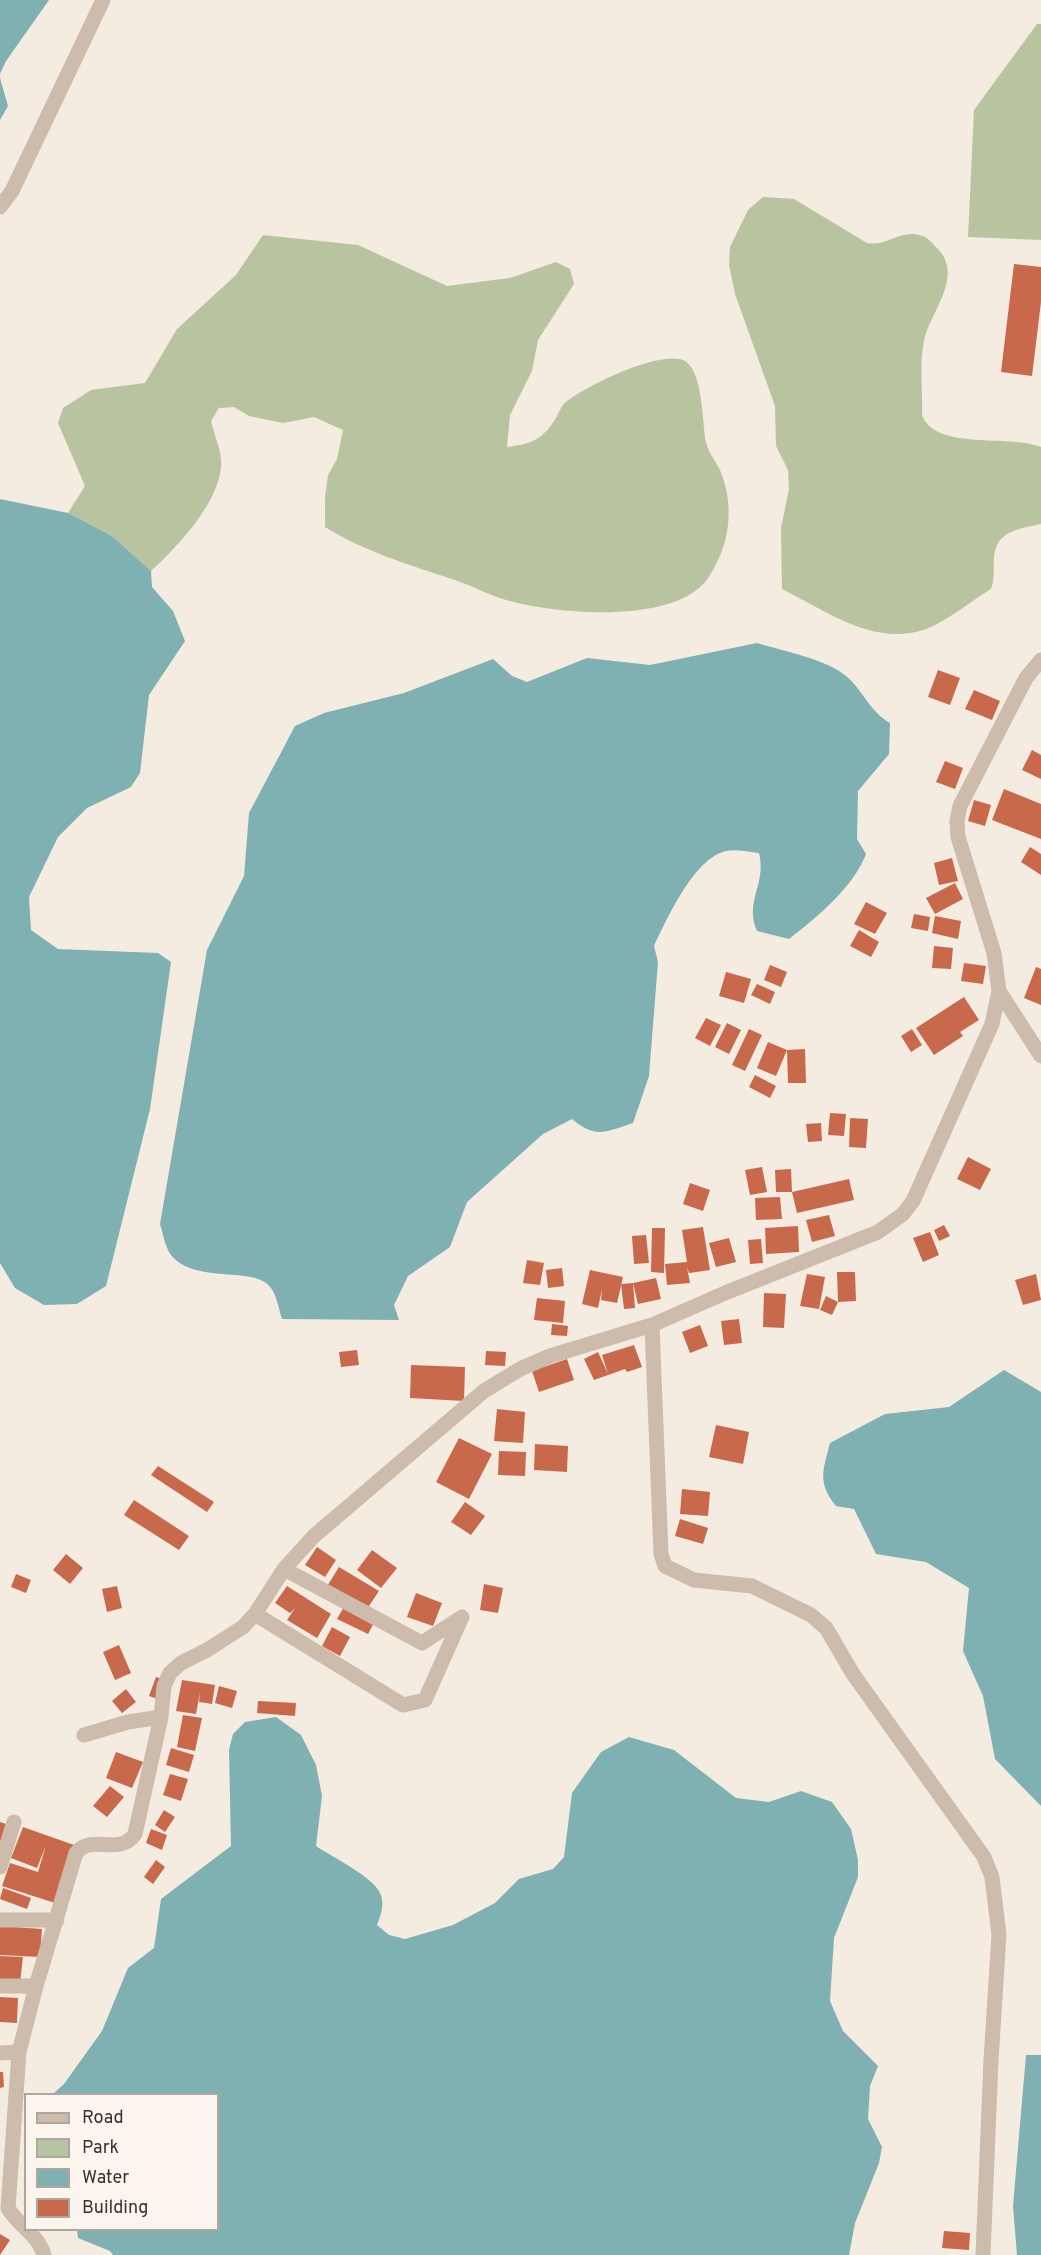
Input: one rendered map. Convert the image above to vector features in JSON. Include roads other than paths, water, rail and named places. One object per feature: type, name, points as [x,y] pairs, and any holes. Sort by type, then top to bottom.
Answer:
[{"type":"street","points":[[0,207],[12,191],[103,0]]},
{"type":"street","points":[[24,2227],[11,2214],[4,2194],[6,2127],[19,2052],[36,1986],[76,1853],[82,1846],[88,1844],[121,1846],[130,1842],[135,1834],[161,1717],[164,1686],[170,1673],[181,1663],[228,1638],[255,1614],[284,1569],[314,1536],[502,1379],[550,1356],[652,1325],[715,1297],[878,1233],[903,1214],[913,1201],[992,1024],[999,991],[991,937],[958,837],[957,821],[960,806],[1018,692],[1041,660]]},
{"type":"street","points":[[999,991],[1041,1056]]},
{"type":"street","points":[[652,1325],[661,1554],[665,1566],[694,1580],[740,1583],[760,1589],[811,1615],[826,1628],[853,1674],[964,1827],[984,1857],[992,1877],[999,1935],[983,2255]]},
{"type":"street","points":[[255,1614],[403,1705],[425,1700],[462,1617],[422,1643],[284,1569]]},
{"type":"street","points":[[84,1735],[128,1722],[161,1717]]},
{"type":"street","points":[[0,1867],[14,1822]]},
{"type":"street","points":[[0,1920],[57,1920]]},
{"type":"street","points":[[0,1986],[36,1986]]},
{"type":"street","points":[[0,2053],[19,2052]]},
{"type":"street","points":[[28,2231],[42,2245],[44,2255]]},
{"type":"water","points":[[0,0],[49,0],[6,61],[0,74]]},
{"type":"water","points":[[0,78],[8,106],[0,120]]},
{"type":"water","points":[[0,499],[68,513],[112,536],[151,571],[152,587],[173,611],[185,641],[149,695],[140,773],[131,787],[87,808],[58,837],[29,897],[31,930],[58,949],[158,953],[171,962],[150,1109],[106,1286],[77,1304],[44,1305],[15,1288],[0,1263]]},
{"type":"water","points":[[757,643],[816,660],[838,670],[852,682],[877,713],[890,723],[889,754],[858,791],[857,839],[866,854],[860,867],[843,890],[789,939],[757,931],[753,911],[760,874],[759,853],[726,851],[714,856],[703,865],[683,891],[654,946],[658,962],[649,1076],[633,1123],[601,1132],[588,1129],[572,1119],[543,1134],[467,1202],[450,1247],[408,1276],[394,1305],[399,1320],[282,1319],[273,1291],[263,1281],[252,1277],[195,1270],[182,1264],[171,1255],[160,1224],[207,950],[244,876],[249,813],[295,726],[324,713],[404,693],[493,659],[512,676],[527,682],[587,658],[650,665]]},
{"type":"water","points":[[1004,1370],[1041,1392],[1041,1806],[995,1759],[983,1696],[963,1651],[969,1588],[926,1562],[876,1554],[854,1509],[836,1506],[826,1490],[823,1476],[830,1443],[885,1414],[949,1407]]},
{"type":"water","points":[[276,1717],[301,1735],[316,1765],[322,1796],[316,1846],[369,1880],[376,1887],[382,1901],[377,1925],[389,1935],[405,1939],[453,1925],[495,1903],[519,1879],[553,1869],[564,1857],[572,1793],[601,1752],[629,1737],[674,1750],[736,1798],[769,1802],[801,1791],[832,1802],[851,1829],[858,1860],[858,1877],[834,1938],[830,2001],[843,2031],[878,2066],[870,2086],[868,2119],[882,2147],[879,2163],[855,2223],[849,2255],[113,2255],[110,2251],[78,2238],[77,2231],[219,2231],[219,2093],[54,2093],[64,2084],[102,2031],[128,1968],[154,1948],[161,1899],[231,1846],[229,1750],[233,1734],[245,1722]]},
{"type":"water","points":[[1026,2055],[1041,2055],[1041,2255],[1017,2255],[1013,2206]]}]
